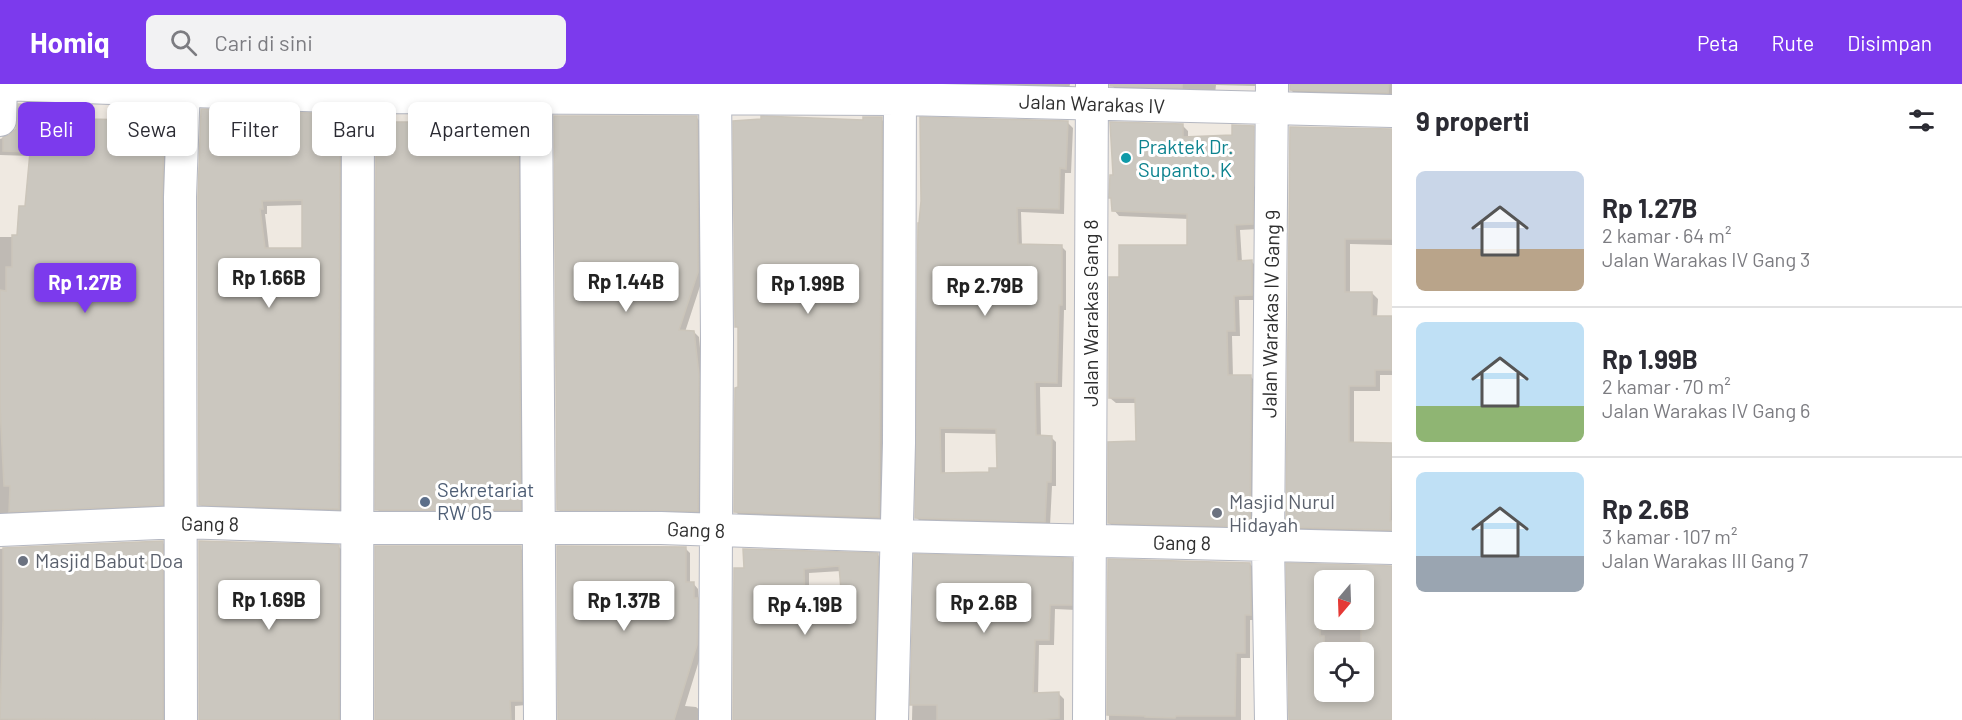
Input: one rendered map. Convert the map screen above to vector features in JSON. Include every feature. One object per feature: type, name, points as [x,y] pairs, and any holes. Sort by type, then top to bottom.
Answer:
[{"type":"street","name":"Jalan Warakas IV","points":[[1,84],[358,90],[901,91],[1273,97],[1392,111]]},
{"type":"street","points":[[0,120],[1,84]]},
{"type":"street","points":[[180,720],[180,197],[184,88]]},
{"type":"street","points":[[357,720],[358,90]]},
{"type":"street","points":[[536,91],[540,720]]},
{"type":"street","points":[[715,91],[715,720]]},
{"type":"street","points":[[892,720],[899,432],[901,91]]},
{"type":"street","name":"Jalan Warakas Gang 8","points":[[1089,720],[1092,94]]},
{"type":"street","name":"Jalan Warakas IV Gang 9","points":[[1271,720],[1268,544],[1273,97]]},
{"type":"street","name":"Gang 8","points":[[0,530],[181,522],[358,528],[661,528],[1392,548]]},
{"type":"building","points":[[1110,84],[1182,84],[1182,88],[1110,86]]},
{"type":"building","points":[[1290,84],[1389,84],[1388,93],[1290,90]]},
{"type":"building","points":[[18,104],[18,152],[3,151],[3,137],[16,129]]},
{"type":"building","points":[[201,109],[209,109],[209,156],[300,156],[300,113],[312,113],[312,156],[340,156],[339,509],[199,505],[198,197]],"holes":[[[302,200],[302,248],[265,248],[260,209],[263,209],[262,201]]]},
{"type":"building","points":[[554,116],[697,116],[698,272],[679,330],[694,331],[699,375],[698,511],[557,510]]},
{"type":"building","points":[[761,116],[863,120],[863,117],[882,117],[879,517],[734,512],[738,327],[735,327],[733,121],[761,119]]},
{"type":"building","points":[[920,117],[1068,121],[1066,169],[1060,168],[1059,209],[1017,208],[1018,244],[1062,245],[1062,305],[1059,305],[1057,383],[1035,382],[1036,435],[1052,436],[1051,482],[1047,482],[1045,522],[915,518],[918,223],[921,201]],"holes":[[[940,428],[996,429],[997,468],[989,468],[989,472],[941,473]]]},
{"type":"building","points":[[95,119],[107,119],[107,156],[163,156],[163,505],[9,512],[10,486],[4,486],[0,406],[0,290],[6,291],[6,267],[12,267],[12,235],[17,235],[19,206],[25,206],[30,156],[95,156]]},
{"type":"building","points":[[396,122],[408,122],[408,156],[518,156],[521,510],[375,510],[376,156],[396,156]]},
{"type":"building","points":[[1110,122],[1183,124],[1183,137],[1232,135],[1232,125],[1254,126],[1253,224],[1235,225],[1237,261],[1252,260],[1252,295],[1234,296],[1235,331],[1227,331],[1228,375],[1251,375],[1250,527],[1108,523],[1108,442],[1136,441],[1135,398],[1109,398],[1109,277],[1119,277],[1119,245],[1187,245],[1187,214],[1112,211],[1111,198],[1109,198],[1110,175],[1113,175]]},
{"type":"building","points":[[1290,127],[1392,129],[1392,239],[1345,239],[1345,292],[1372,292],[1372,316],[1392,316],[1392,370],[1375,370],[1375,386],[1349,386],[1349,442],[1392,443],[1390,521],[1392,521],[1392,530],[1286,527]]},
{"type":"building","points":[[163,541],[163,720],[0,719],[3,548]]},
{"type":"building","points":[[199,541],[339,545],[339,720],[199,720]]},
{"type":"building","points":[[375,546],[521,546],[522,701],[510,701],[511,720],[375,720]]},
{"type":"building","points":[[557,546],[686,547],[686,582],[694,582],[694,598],[698,598],[697,645],[674,720],[558,720]]},
{"type":"building","points":[[743,549],[878,553],[874,720],[733,720],[734,568],[744,568]],"holes":[[[839,566],[842,602],[805,604],[804,569]]]},
{"type":"building","points":[[914,554],[1072,558],[1072,605],[1050,605],[1049,640],[1035,640],[1033,693],[1059,692],[1059,718],[937,720],[937,705],[910,705]]},
{"type":"building","points":[[1108,559],[1250,563],[1251,615],[1245,615],[1245,653],[1236,653],[1235,716],[1176,716],[1175,718],[1107,715]]},
{"type":"building","points":[[1286,563],[1392,566],[1392,720],[1289,720]],"holes":[[[1314,570],[1374,570],[1374,630],[1361,630],[1361,642],[1374,642],[1374,702],[1314,702],[1314,642],[1324,642],[1324,636],[1320,636],[1320,630],[1314,630]]]},
{"type":"place","name":"Praktek Dr. Supanto. K","points":[[1126,158]]},
{"type":"place","name":"Sekretariat RW 05","points":[[425,502]]},
{"type":"place","name":"Masjid Nurul Hidayah","points":[[1217,513]]},
{"type":"place","name":"Masjid Babut Doa","points":[[23,561]]}]
